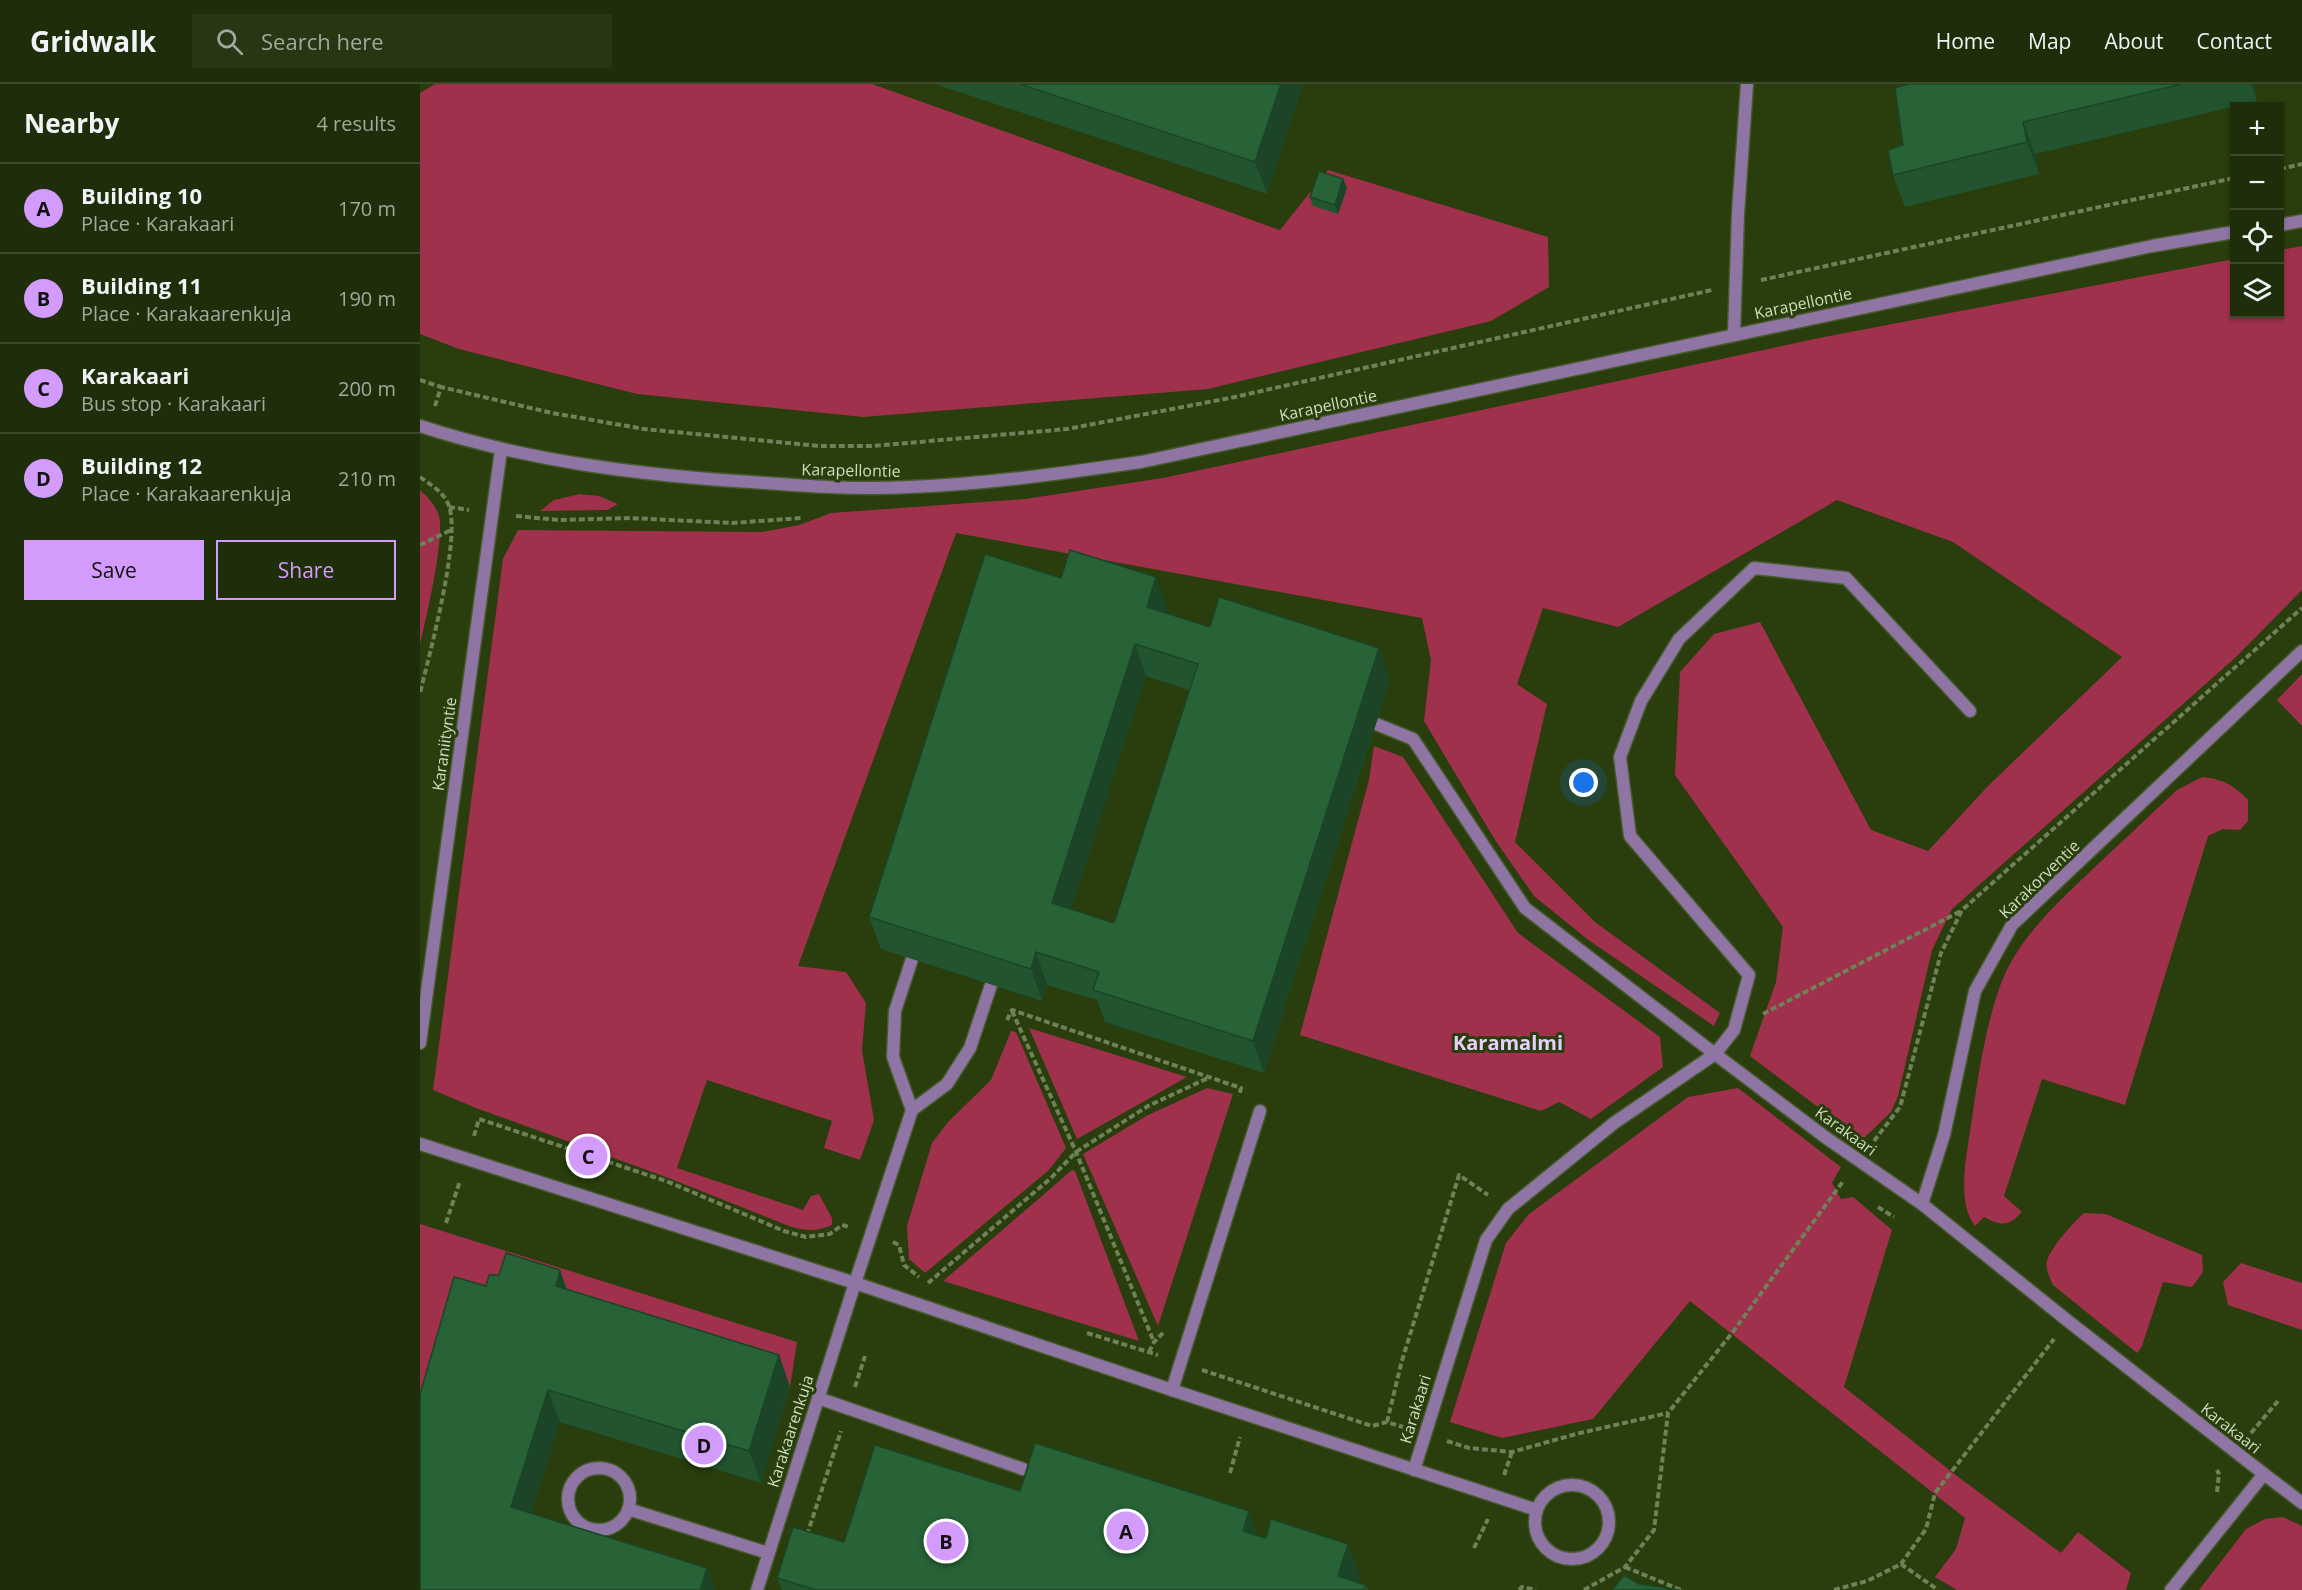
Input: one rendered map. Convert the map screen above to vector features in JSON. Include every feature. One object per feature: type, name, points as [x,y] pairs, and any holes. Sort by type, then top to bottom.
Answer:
[{"type":"street","points":[[1734,334],[1738,214],[1747,84]]},
{"type":"street","points":[[2284,224],[2302,221]]},
{"type":"street","name":"Karapellontie","points":[[424,427],[501,450],[586,466],[681,478],[818,487],[910,488],[1026,479],[1141,462],[2152,246],[2230,233]]},
{"type":"street","name":"Karaniityntie","points":[[420,1043],[501,450]]},
{"type":"street","points":[[1376,724],[1413,739],[1525,908],[1715,1054],[1734,1030],[1749,975],[1630,836],[1620,757],[1641,701],[1679,639],[1754,568],[1846,578],[1970,711]]},
{"type":"street","name":"Karakorventie","points":[[1922,1204],[1944,1135],[1975,991],[2012,925],[2302,651]]},
{"type":"street","points":[[912,959],[895,1011],[893,1057],[912,1110],[947,1084],[970,1048],[991,984]]},
{"type":"street","name":"Karakaari","points":[[1414,1470],[1486,1240],[1508,1209],[1614,1123],[1715,1054],[1825,1137],[1922,1204],[2264,1474],[2171,1590]]},
{"type":"street","name":"Karakaarenkuja","points":[[757,1590],[912,1110]]},
{"type":"street","points":[[1172,1390],[1260,1111]]},
{"type":"street","name":"Karakaari","points":[[420,1144],[855,1283],[1537,1510]]},
{"type":"street","points":[[818,1398],[1023,1469]]},
{"type":"street","points":[[596,1468],[606,1469],[623,1479],[628,1488],[630,1499],[628,1509],[624,1518],[617,1524],[607,1529],[597,1530],[578,1522],[568,1504],[568,1495],[577,1477],[596,1468]]},
{"type":"street","points":[[2264,1474],[2302,1503]]},
{"type":"street","points":[[1572,1484],[1583,1486],[1594,1491],[1608,1509],[1609,1532],[1596,1551],[1586,1557],[1562,1558],[1542,1544],[1535,1522],[1537,1510],[1542,1500],[1561,1486],[1572,1484]]},
{"type":"street","points":[[628,1509],[768,1553]]},
{"type":"path","points":[[2284,168],[2302,164]]},
{"type":"path","points":[[420,380],[552,413],[644,429],[819,446],[873,446],[1067,429],[1230,398],[1736,285],[2230,179]]},
{"type":"path","points":[[424,427],[441,387]]},
{"type":"path","points":[[420,477],[441,492],[449,507],[452,530],[439,613],[420,693]]},
{"type":"path","points":[[449,507],[558,520],[630,518],[732,523],[801,518]]},
{"type":"path","points":[[420,545],[452,530]]},
{"type":"path","points":[[1734,1030],[1962,910]]},
{"type":"path","points":[[1003,1030],[1012,1010]]},
{"type":"path","points":[[1012,1010],[1241,1088],[1238,1099]]},
{"type":"path","points":[[1012,1010],[1076,1152],[1154,1342]]},
{"type":"path","points":[[927,1284],[1052,1178],[1076,1152],[1148,1106],[1209,1078]]},
{"type":"path","points":[[1387,1422],[1401,1364],[1459,1174],[1508,1209]]},
{"type":"path","points":[[1844,1180],[1853,1187]]},
{"type":"path","points":[[1870,1201],[1897,1218]]},
{"type":"path","points":[[898,1233],[899,1245]]},
{"type":"path","points":[[1149,1352],[1154,1342],[1165,1332],[1168,1321]]},
{"type":"path","points":[[1834,1590],[1867,1581],[1901,1564],[1926,1529],[1935,1493],[2068,1321]]},
{"type":"path","points":[[1584,1590],[1625,1567],[1654,1530],[1668,1413],[1732,1333]]},
{"type":"path","points":[[804,1545],[866,1356]]},
{"type":"path","points":[[1424,1434],[1469,1448],[1512,1452],[1576,1434],[1668,1413]]},
{"type":"path","points":[[1230,1473],[1242,1430]]},
{"type":"path","points":[[2215,1465],[2219,1474],[2216,1493]]},
{"type":"path","points":[[1474,1548],[1496,1498]]},
{"type":"path","points":[[1901,1564],[1938,1590]]},
{"type":"path","points":[[1625,1567],[1681,1590]]},
{"type":"path","points":[[1521,1589],[1536,1590]]},
{"type":"shaded area","points":[[435,84],[872,84],[1280,230],[1328,170],[1548,237],[1549,287],[1491,321],[1208,389],[863,417],[637,394],[459,349],[420,334],[420,93]]},
{"type":"shaded area","points":[[2302,246],[2302,590],[2236,657],[1952,909],[1932,950],[1898,1096],[1891,1112],[1862,1140],[1750,1056],[1776,982],[1783,927],[1675,775],[1680,672],[1714,634],[1760,622],[1871,830],[1928,851],[1987,787],[2122,657],[1953,542],[1837,500],[1618,627],[1543,608],[1517,684],[1547,704],[1515,842],[1595,922],[1720,1013],[1714,1026],[1587,939],[1534,896],[1495,840],[1424,721],[1431,660],[1422,618],[956,533],[798,966],[846,972],[866,1003],[862,1050],[874,1120],[860,1160],[824,1148],[832,1121],[707,1080],[677,1168],[803,1210],[811,1196],[819,1194],[832,1218],[832,1225],[811,1230],[789,1226],[666,1177],[476,1108],[433,1090],[503,559],[518,530],[762,532],[799,525],[831,513],[1025,499],[1163,478],[1824,337],[2230,260],[2230,318],[2284,318],[2284,249]]},
{"type":"shaded area","points":[[420,490],[436,509],[440,526],[434,578],[420,644]]},
{"type":"shaded area","points":[[580,494],[599,496],[618,504],[607,510],[540,511],[554,500]]},
{"type":"shaded area","points":[[2302,674],[2302,726],[2277,700]]},
{"type":"shaded area","points":[[1374,746],[1403,757],[1518,933],[1660,1037],[1663,1067],[1591,1119],[1559,1102],[1541,1111],[1300,1035],[1369,780]]},
{"type":"shaded area","points":[[2202,777],[2222,781],[2243,795],[2248,800],[2248,821],[2240,830],[2223,829],[2208,836],[2125,1105],[2042,1079],[2004,1196],[2022,1212],[2008,1223],[1995,1222],[1984,1217],[1975,1226],[1966,1206],[1964,1181],[1978,1078],[1993,1006],[2016,953],[2068,892],[2177,790]]},
{"type":"shaded area","points":[[1029,1028],[1187,1077],[1077,1139]]},
{"type":"shaded area","points":[[1011,1031],[1016,1032],[1066,1148],[1049,1170],[925,1273],[909,1259],[907,1226],[932,1143],[948,1122],[991,1080]]},
{"type":"shaded area","points":[[1207,1088],[1233,1094],[1158,1326],[1083,1154],[1146,1116]]},
{"type":"shaded area","points":[[1738,1088],[1841,1167],[1832,1183],[1841,1199],[1853,1197],[1892,1230],[1844,1387],[1957,1476],[2061,1553],[2078,1532],[2131,1573],[2126,1590],[1957,1590],[1935,1577],[1956,1549],[1965,1518],[1690,1301],[1593,1419],[1502,1438],[1450,1422],[1506,1243],[1529,1214],[1688,1097]]},
{"type":"shaded area","points":[[1072,1170],[1075,1171],[1139,1341],[943,1281]]},
{"type":"shaded area","points":[[2084,1213],[2106,1214],[2202,1255],[2203,1272],[2192,1287],[2163,1282],[2142,1346],[2137,1353],[2053,1285],[2049,1275],[2047,1265],[2051,1252]]},
{"type":"shaded area","points":[[420,1224],[797,1342],[790,1387],[567,1318],[420,1468]]},
{"type":"shaded area","points":[[2241,1263],[2302,1283],[2302,1330],[2228,1305],[2223,1282]]},
{"type":"shaded area","points":[[2283,1517],[2302,1526],[2302,1590],[2199,1590],[2246,1529],[2265,1519]]},
{"type":"building","points":[[1020,84],[1281,84],[1255,162]]},
{"type":"building","points":[[1909,84],[2182,84],[2023,122],[2027,142],[1893,175],[1888,150],[1903,145],[1895,88]]},
{"type":"building","points":[[1319,171],[1343,179],[1335,205],[1310,197]]},
{"type":"building","points":[[1070,550],[1156,577],[1147,607],[1210,627],[1219,597],[1379,648],[1253,1041],[1093,990],[1099,972],[1036,952],[1031,969],[869,917],[985,554],[1061,578]],"holes":[[[1135,644],[1198,664],[1114,923],[1052,903]]]},
{"type":"building","points":[[506,1253],[560,1270],[556,1286],[779,1355],[749,1451],[548,1390],[511,1507],[707,1568],[700,1590],[420,1590],[420,1394],[454,1277],[486,1286],[489,1275],[499,1275]]},
{"type":"building","points":[[1035,1443],[1249,1511],[1243,1531],[1266,1538],[1271,1519],[1348,1544],[1338,1576],[1366,1585],[1364,1590],[816,1590],[777,1578],[793,1527],[844,1542],[875,1445],[1020,1491]]},
{"type":"building","points":[[1624,1575],[1639,1584],[1680,1590],[1612,1590]]},
{"type":"place","name":"Karakaari","points":[[588,1156]]},
{"type":"place","name":"Building 12","points":[[704,1445]]},
{"type":"place","name":"Building 10","points":[[1126,1531]]},
{"type":"place","name":"Building 11","points":[[946,1541]]},
{"type":"district","name":"Karamalmi","points":[[1508,1043]]}]
